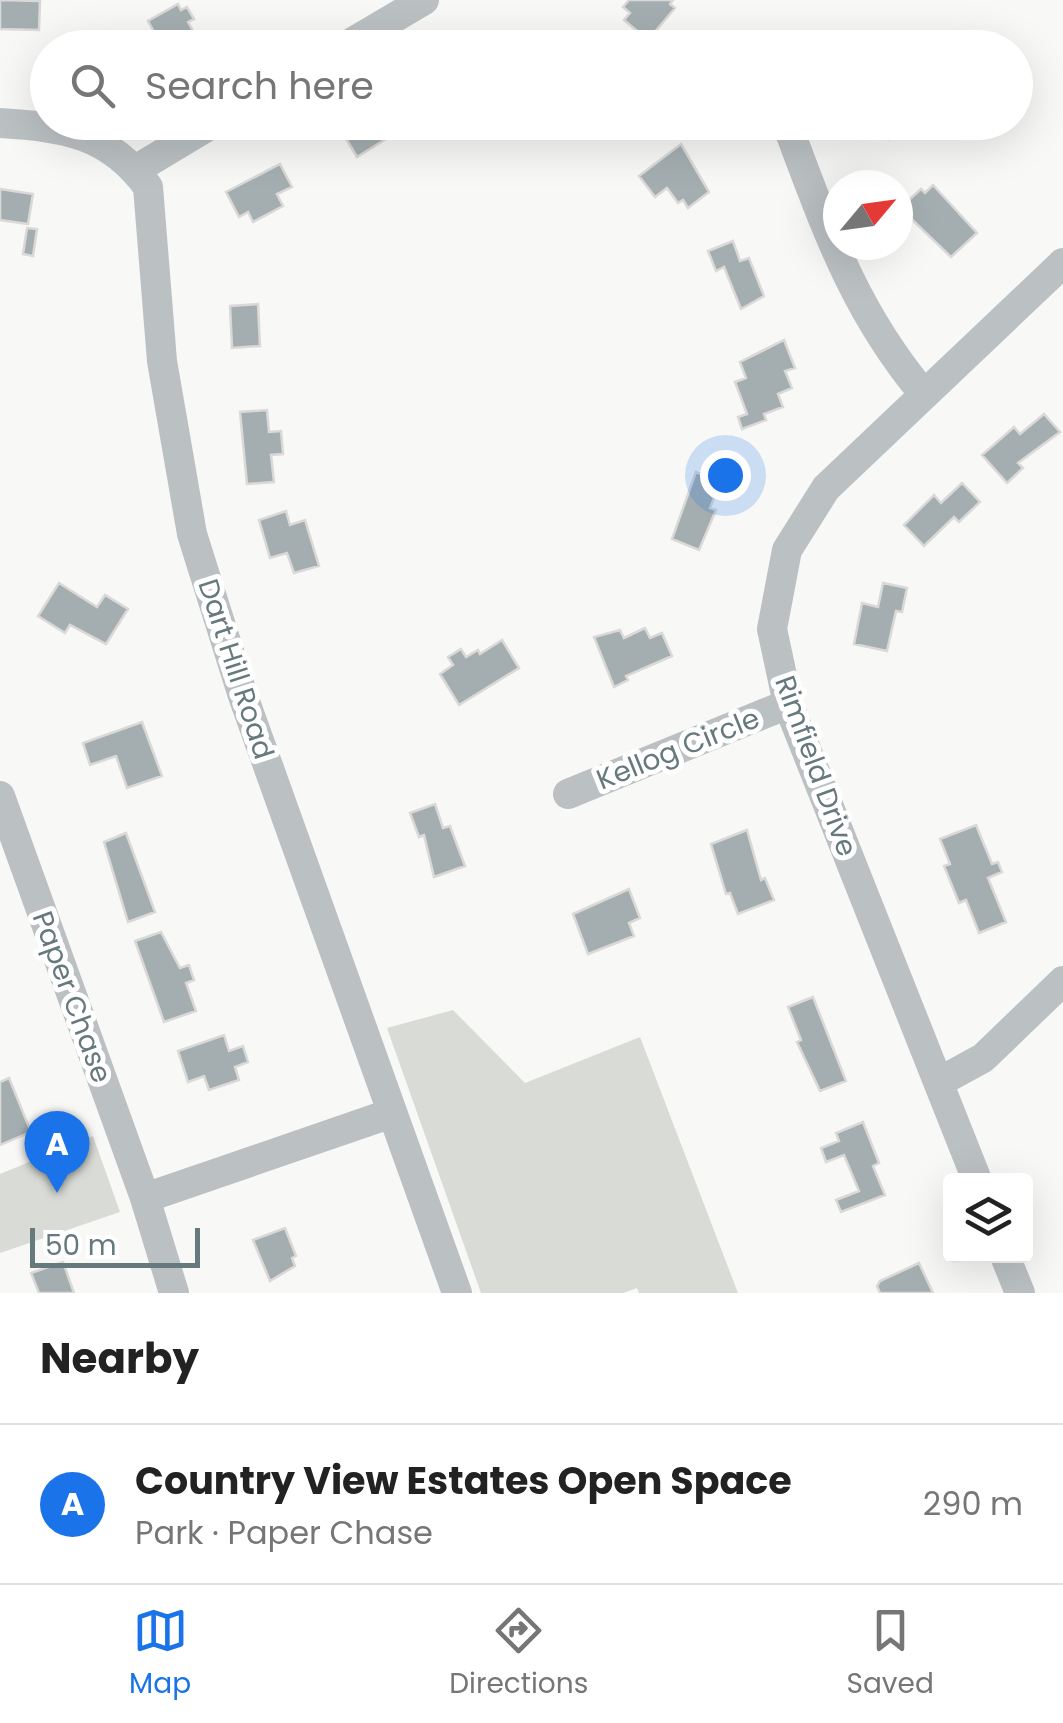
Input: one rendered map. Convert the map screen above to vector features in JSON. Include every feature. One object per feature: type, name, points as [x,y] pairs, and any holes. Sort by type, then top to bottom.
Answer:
[{"type":"street","points":[[373,30],[424,0]]},
{"type":"street","points":[[0,123],[30,125]]},
{"type":"street","points":[[96,140],[135,170],[186,140]]},
{"type":"street","points":[[793,140],[847,280],[884,346],[923,393]]},
{"type":"street","name":"Dart Hill Road","points":[[135,170],[148,187],[162,361],[192,534],[243,696],[457,1293]]},
{"type":"street","name":"Rimfield Drive","points":[[974,1173],[788,704],[772,629],[787,550],[826,488],[1063,263]]},
{"type":"street","name":"Kellog Circle","points":[[568,794],[788,704]]},
{"type":"street","name":"Paper Chase","points":[[0,796],[144,1198],[174,1293]]},
{"type":"street","points":[[939,1082],[983,1058],[1063,981]]},
{"type":"street","points":[[144,1198],[392,1114]]},
{"type":"street","points":[[1008,1263],[1020,1293]]},
{"type":"shaded area","points":[[453,1010],[525,1083],[640,1037],[738,1293],[639,1293],[637,1288],[623,1293],[481,1293],[387,1028]]},
{"type":"shaded area","points":[[93,1136],[120,1212],[0,1253],[0,1174]]},
{"type":"building","points":[[0,0],[40,1],[39,30],[0,29]]},
{"type":"building","points":[[629,0],[673,0],[670,4],[675,8],[656,30],[636,30],[624,20],[630,13],[623,7]]},
{"type":"building","points":[[178,4],[181,10],[187,7],[194,19],[188,22],[193,30],[153,30],[148,21]]},
{"type":"building","points":[[347,140],[384,140],[357,157]]},
{"type":"building","points":[[681,144],[709,192],[688,208],[683,200],[678,203],[667,188],[655,197],[639,176]]},
{"type":"building","points":[[280,164],[292,187],[277,194],[283,206],[253,222],[248,212],[239,217],[226,192]]},
{"type":"building","points":[[933,185],[977,233],[951,257],[913,220],[913,196],[921,189],[925,193]]},
{"type":"building","points":[[0,189],[33,194],[28,224],[0,220]]},
{"type":"building","points":[[27,228],[37,229],[33,256],[23,254]]},
{"type":"building","points":[[733,241],[740,261],[749,258],[764,296],[741,309],[724,267],[716,271],[708,251]]},
{"type":"building","points":[[258,304],[260,346],[232,348],[230,306]]},
{"type":"building","points":[[784,340],[795,368],[785,371],[792,388],[778,394],[783,407],[764,414],[766,420],[742,429],[738,417],[747,414],[735,382],[746,378],[740,362]]},
{"type":"building","points":[[267,410],[269,432],[281,431],[283,454],[271,455],[274,482],[247,484],[240,412]]},
{"type":"building","points":[[1044,414],[1060,432],[1018,463],[1023,468],[1007,483],[982,455],[1014,427],[1020,434]]},
{"type":"building","points":[[696,472],[720,482],[710,508],[716,510],[699,550],[672,539]]},
{"type":"building","points":[[962,483],[980,502],[959,522],[954,517],[924,546],[904,525],[934,495],[941,503]]},
{"type":"building","points":[[286,511],[290,525],[305,520],[319,566],[294,573],[287,553],[270,558],[259,520]]},
{"type":"building","points":[[59,583],[97,607],[105,595],[128,609],[106,644],[70,625],[65,633],[38,616]]},
{"type":"building","points":[[883,583],[907,588],[902,612],[896,611],[887,651],[854,644],[862,603],[878,607]]},
{"type":"building","points":[[645,628],[650,638],[662,633],[672,656],[626,676],[628,680],[614,687],[594,637],[620,630],[624,638]]},
{"type":"building","points":[[502,640],[519,668],[459,705],[440,674],[453,665],[448,657],[461,649],[466,657],[478,650],[480,654]]},
{"type":"building","points":[[142,722],[162,776],[127,788],[116,756],[90,765],[83,743]]},
{"type":"building","points":[[435,804],[443,828],[450,826],[465,866],[434,877],[424,835],[419,837],[410,813]]},
{"type":"building","points":[[976,825],[992,864],[998,862],[1002,872],[988,878],[1006,922],[979,933],[966,900],[959,903],[944,866],[950,864],[940,839]]},
{"type":"building","points":[[747,830],[761,880],[765,878],[774,900],[738,914],[730,893],[726,894],[711,844]]},
{"type":"building","points":[[126,833],[155,912],[128,922],[104,842]]},
{"type":"building","points":[[629,889],[640,918],[629,923],[634,936],[588,954],[573,914]]},
{"type":"building","points":[[161,932],[180,968],[189,965],[194,980],[186,983],[196,1011],[164,1022],[135,941]]},
{"type":"building","points":[[813,997],[846,1081],[820,1091],[797,1042],[801,1040],[788,1007]]},
{"type":"building","points":[[224,1035],[229,1051],[243,1046],[248,1062],[235,1067],[239,1080],[209,1090],[204,1076],[188,1082],[178,1051]]},
{"type":"building","points":[[9,1078],[31,1132],[0,1145],[0,1082]]},
{"type":"building","points":[[863,1122],[879,1163],[873,1166],[885,1195],[841,1212],[836,1200],[859,1191],[844,1155],[826,1162],[821,1148],[839,1141],[836,1133]]},
{"type":"building","points":[[285,1228],[296,1256],[292,1258],[295,1266],[270,1281],[253,1240]]},
{"type":"building","points":[[63,1262],[74,1293],[39,1293],[31,1273]]},
{"type":"building","points":[[919,1263],[933,1293],[880,1293],[880,1281]]},
{"type":"place","name":"Country View Estates Open Space","points":[[57,1193]]}]
